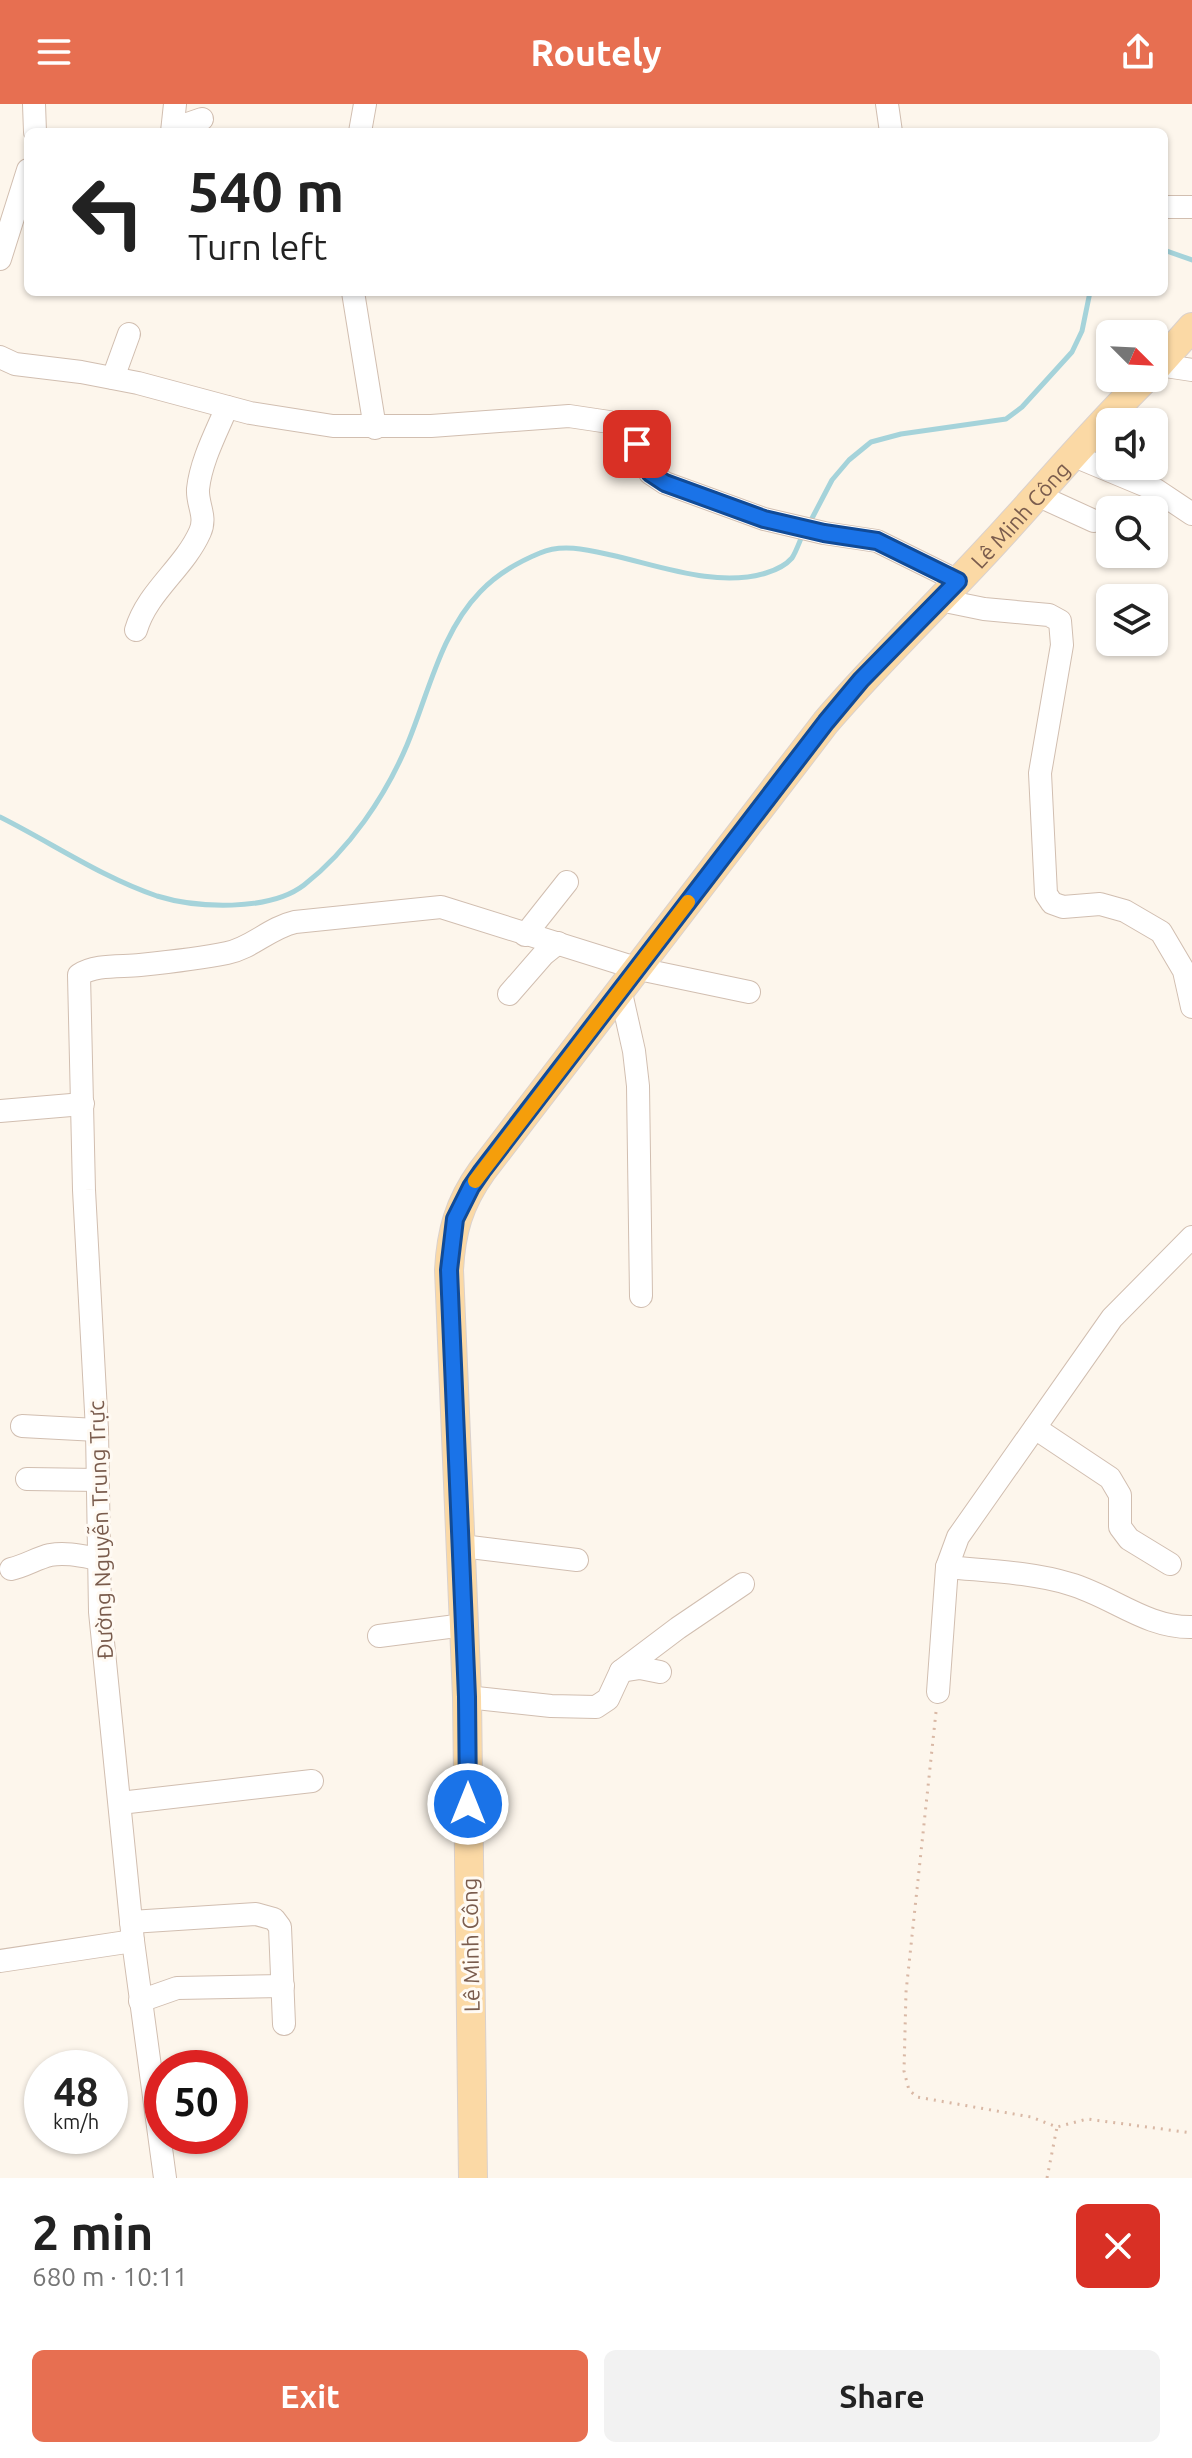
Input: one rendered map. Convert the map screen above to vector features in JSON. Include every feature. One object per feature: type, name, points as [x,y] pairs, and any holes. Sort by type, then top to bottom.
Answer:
[{"type":"main road","name":"Lê Minh Công","points":[[1168,354],[1192,327]]},
{"type":"main road","name":"Lê Minh Công","points":[[473,2178],[467,1697],[450,1301],[450,1250],[455,1219],[482,1171],[826,722],[861,680],[1133,392]]},
{"type":"street","points":[[34,104],[35,128]]},
{"type":"street","points":[[172,128],[175,104]]},
{"type":"street","points":[[361,128],[365,104]]},
{"type":"street","points":[[887,104],[890,128]]},
{"type":"street","points":[[180,128],[202,119]]},
{"type":"street","points":[[0,259],[24,183]]},
{"type":"street","points":[[1168,207],[1192,207]]},
{"type":"street","points":[[354,296],[375,428]]},
{"type":"street","points":[[113,378],[129,334]]},
{"type":"street","points":[[0,357],[15,364],[113,378],[227,407],[300,421],[375,428],[456,425],[553,416],[609,422],[627,430],[650,473],[665,483],[747,514],[813,531],[877,541],[949,590],[984,609],[1049,615],[1060,621],[1062,645],[1040,773],[1048,900],[1057,906],[1109,906],[1149,923],[1170,944],[1184,971],[1190,984],[1192,1007]]},
{"type":"street","points":[[1168,371],[1192,370]]},
{"type":"street","points":[[136,630],[141,613],[191,549],[202,528],[204,515],[198,491],[209,449],[227,407]]},
{"type":"street","points":[[1072,455],[1156,490],[1192,514]]},
{"type":"street","points":[[1037,495],[1094,521]]},
{"type":"street","points":[[567,882],[525,935],[639,969],[749,992]]},
{"type":"street","name":"Đường Nguyễn Trung Trực","points":[[165,2178],[132,1932],[100,1612],[97,1430],[85,1204],[79,975],[91,970],[166,963],[231,952],[248,946],[275,927],[295,922],[426,907],[454,909],[525,935]]},
{"type":"street","points":[[509,994],[528,970],[558,943]]},
{"type":"street","points":[[621,993],[638,1086],[641,1296]]},
{"type":"street","points":[[0,1111],[83,1104]]},
{"type":"street","points":[[938,1692],[947,1567],[958,1537],[1112,1318],[1192,1237]]},
{"type":"street","points":[[22,1426],[97,1430]]},
{"type":"street","points":[[1035,1428],[1110,1478],[1120,1495],[1120,1527],[1129,1539],[1170,1564]]},
{"type":"street","points":[[27,1479],[98,1480]]},
{"type":"street","points":[[462,1546],[577,1560]]},
{"type":"street","points":[[11,1569],[27,1566],[49,1555],[71,1554],[98,1559]]},
{"type":"street","points":[[947,1567],[1072,1584],[1139,1616],[1170,1625],[1192,1627]]},
{"type":"street","points":[[467,1697],[551,1706],[596,1707],[608,1699],[621,1671],[743,1584]]},
{"type":"street","points":[[379,1636],[464,1625]]},
{"type":"street","points":[[621,1671],[640,1668],[660,1672]]},
{"type":"street","points":[[120,1803],[312,1781]]},
{"type":"street","points":[[0,1961],[132,1932],[266,1915],[280,1927],[284,2024]]},
{"type":"street","points":[[140,2001],[177,1988],[283,1986]]},
{"type":"path","points":[[938,1692],[906,1992],[905,2078],[909,2090],[917,2097],[1031,2117],[1057,2127],[1087,2119],[1192,2133]]},
{"type":"path","points":[[1047,2178],[1057,2127]]},
{"type":"waterway","points":[[1168,251],[1192,260]]},
{"type":"waterway","points":[[809,524],[832,480],[849,460],[871,442],[901,434],[1006,419],[1022,407],[1072,352],[1082,331],[1089,296]]},
{"type":"waterway","points":[[0,817],[96,870],[157,896],[211,905],[272,900],[304,885],[320,871],[351,839],[377,803],[407,745],[455,626],[480,592],[501,574],[548,550],[576,548],[688,574],[747,577],[770,572],[786,563],[793,556],[802,536]]},
{"type":"slow traffic","points":[[475,1181],[688,902]]},
{"type":"route","points":[[468,1804],[467,1697],[450,1322],[449,1270],[455,1219],[482,1171],[621,993],[802,752],[861,680],[958,581],[877,541],[764,519],[665,483],[650,473],[637,444]]}]
